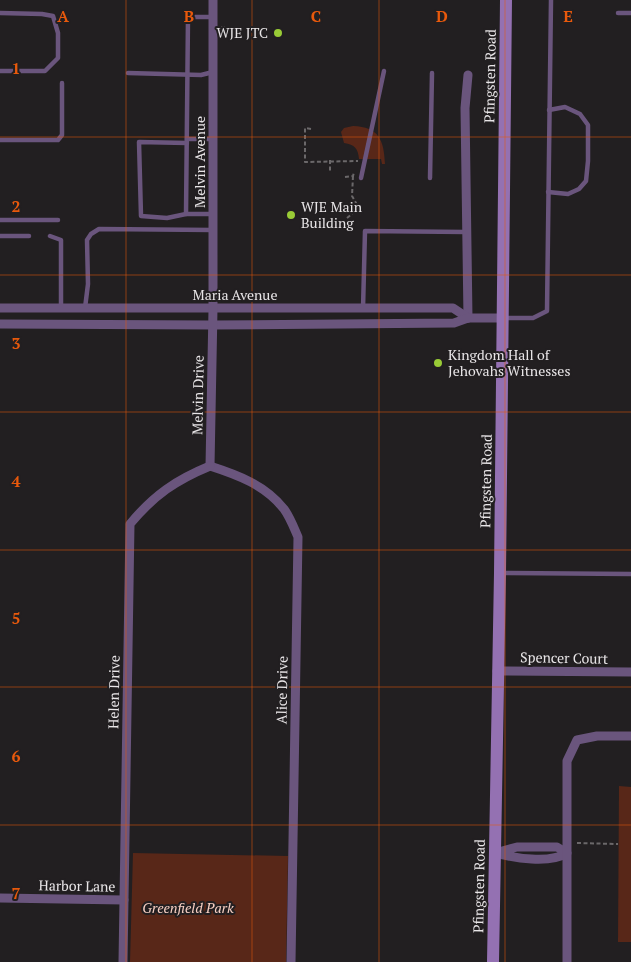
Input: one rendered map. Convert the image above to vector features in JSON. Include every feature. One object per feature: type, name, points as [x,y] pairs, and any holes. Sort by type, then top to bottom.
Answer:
[{"type":"main road","name":"Pfingsten Road","points":[[493,962],[500,573],[506,0]]},
{"type":"street","name":"Melvin Avenue","points":[[212,325],[213,0]]},
{"type":"street","points":[[468,76],[465,108],[468,318]]},
{"type":"street","name":"Maria Avenue","points":[[0,308],[453,308],[468,318]]},
{"type":"street","name":"Maria Avenue","points":[[0,324],[454,323],[468,318],[503,318]]},
{"type":"street","name":"Melvin Drive","points":[[210,466],[212,325]]},
{"type":"street","name":"Helen Drive","points":[[123,962],[130,524],[144,507],[163,490],[185,476],[210,466]]},
{"type":"street","name":"Alice Drive","points":[[210,466],[239,475],[265,489],[284,510],[298,537],[291,962]]},
{"type":"street","name":"Spencer Court","points":[[497,671],[631,672]]},
{"type":"street","points":[[567,962],[567,761],[577,740],[596,736],[631,736]]},
{"type":"street","points":[[495,853],[514,858],[558,858],[567,853]]},
{"type":"street","name":"Harbor Lane","points":[[0,898],[124,900]]},
{"type":"lane","points":[[503,318],[533,318],[547,311],[552,0]]},
{"type":"lane","points":[[618,13],[631,12]]},
{"type":"lane","points":[[0,13],[53,16],[58,33],[58,58],[45,71],[0,71]]},
{"type":"lane","points":[[186,214],[188,17],[213,22]]},
{"type":"lane","points":[[361,178],[384,71]]},
{"type":"lane","points":[[128,73],[201,76],[214,72]]},
{"type":"lane","points":[[430,178],[432,73]]},
{"type":"lane","points":[[0,140],[58,140],[62,135],[62,83]]},
{"type":"lane","points":[[548,192],[568,194],[579,189],[586,181],[588,161],[588,125],[580,114],[565,107],[549,110]]},
{"type":"lane","points":[[213,139],[139,142],[141,216],[167,218],[186,214],[213,214]]},
{"type":"lane","points":[[0,220],[58,220]]},
{"type":"lane","points":[[85,308],[88,284],[87,240],[94,231],[99,229],[213,230]]},
{"type":"lane","points":[[364,308],[365,231],[468,232]]},
{"type":"lane","points":[[0,236],[30,236]]},
{"type":"lane","points":[[50,236],[61,240],[61,308]]},
{"type":"lane","points":[[500,573],[631,574]]},
{"type":"path","points":[[213,22],[240,27]]},
{"type":"path","points":[[311,129],[305,128],[305,162],[330,160],[359,161],[353,176],[352,196],[359,208],[347,218]]},
{"type":"path","points":[[330,160],[330,172]]},
{"type":"path","points":[[345,177],[353,176]]},
{"type":"path","points":[[567,842],[618,844]]},
{"type":"green space","points":[[353,126],[369,129],[378,136],[383,148],[385,164],[382,164],[381,159],[359,159],[355,148],[344,143],[341,132],[344,128]]},
{"type":"green space","points":[[619,786],[631,787],[631,942],[618,942]]},
{"type":"green space","name":"Greenfield Park","points":[[133,853],[288,856],[286,962],[130,962]]},
{"type":"place","name":"WJE JTC","points":[[278,33]]},
{"type":"place","name":"WJE Main Building","points":[[291,215]]},
{"type":"place","name":"Kingdom Hall of Jehovahs Witnesses","points":[[438,363]]}]
